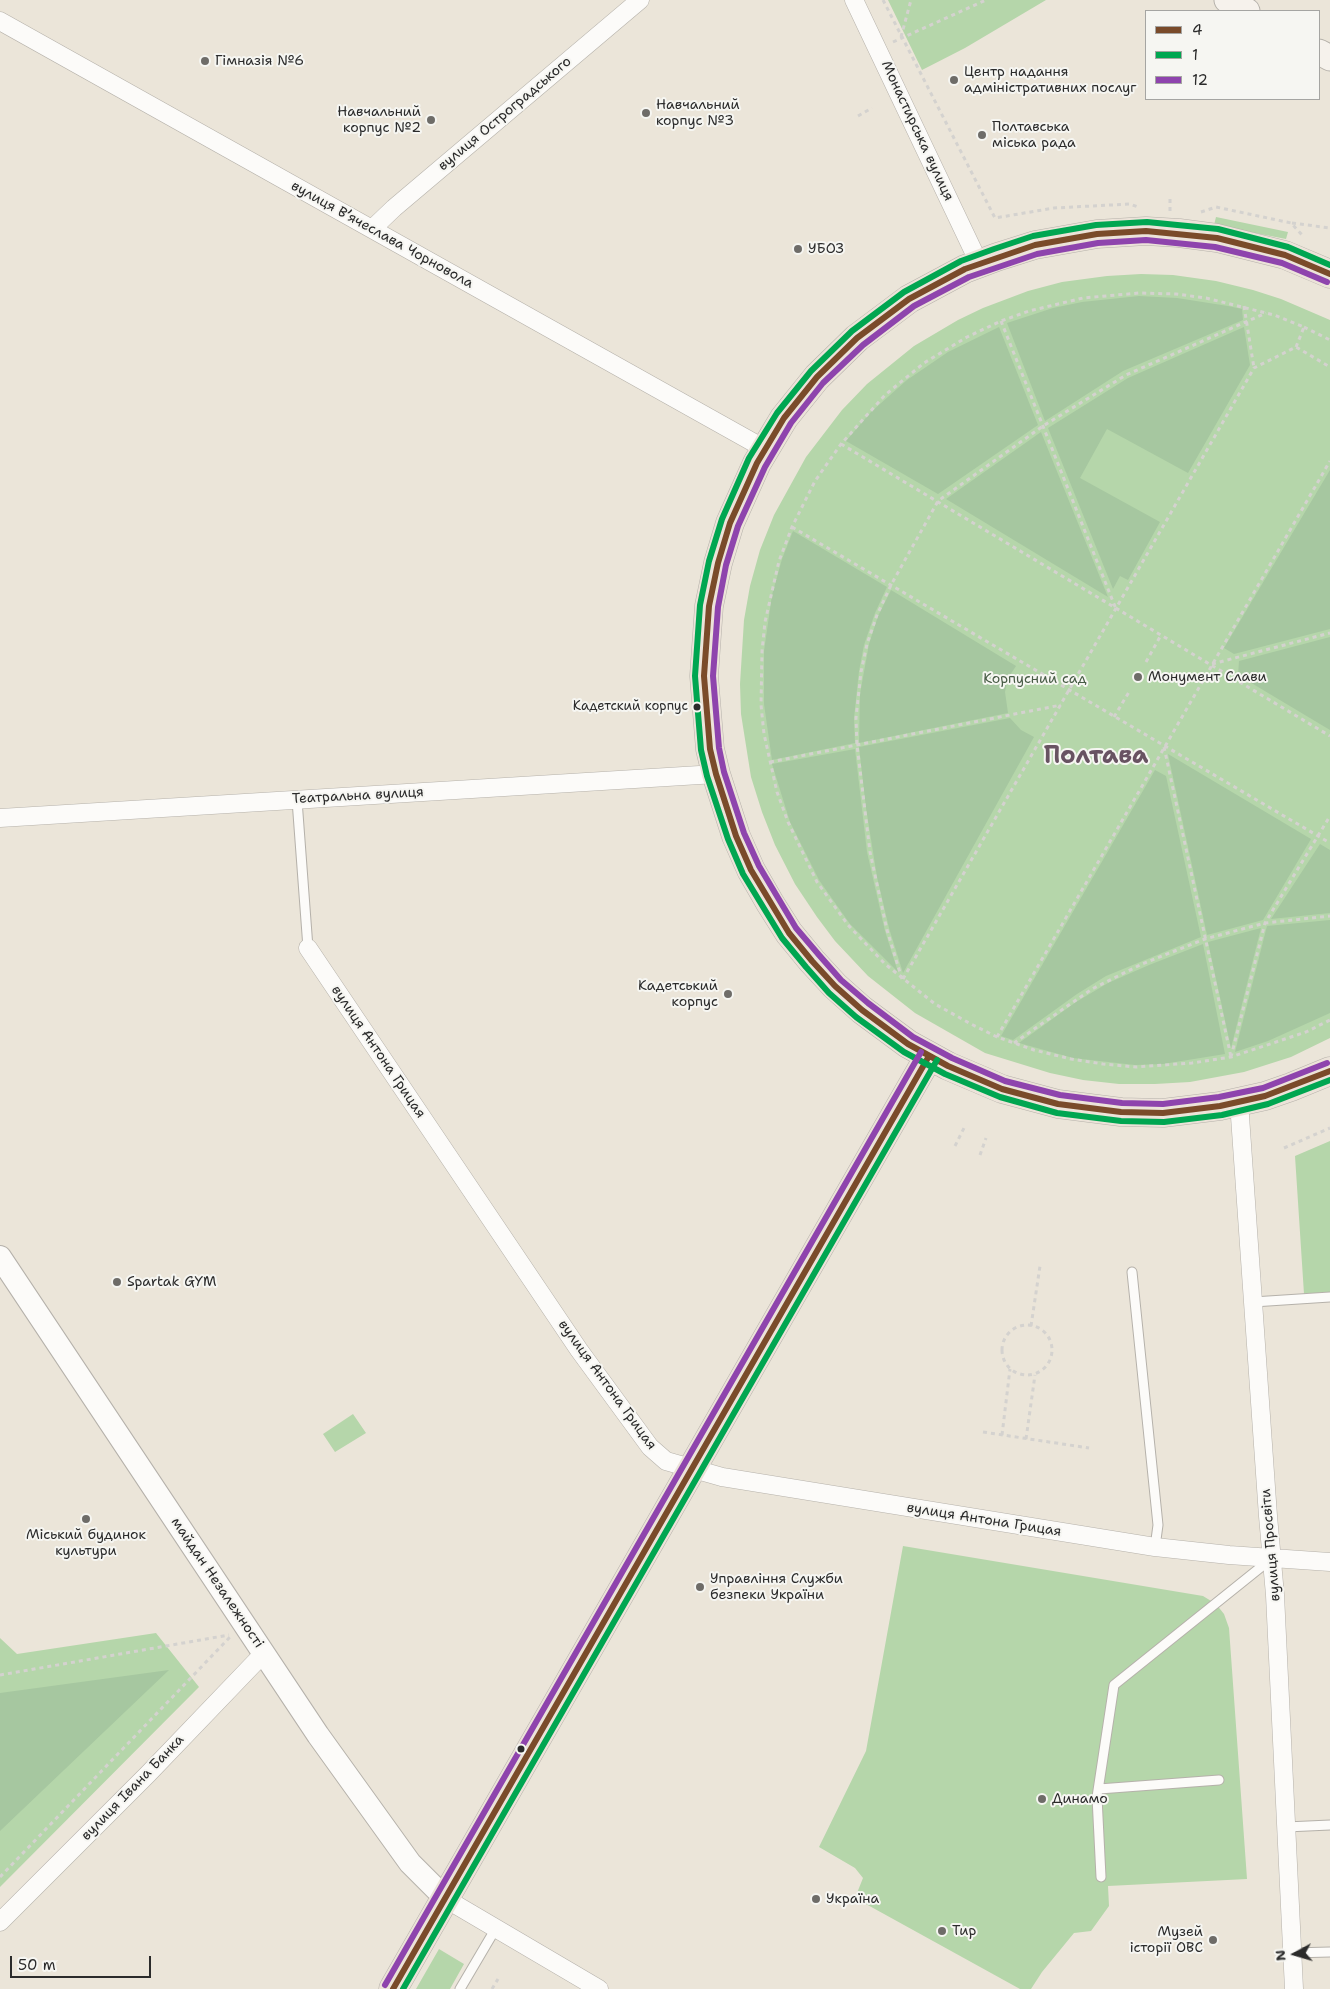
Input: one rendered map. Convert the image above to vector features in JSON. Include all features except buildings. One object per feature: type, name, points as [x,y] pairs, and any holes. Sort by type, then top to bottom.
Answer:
[{"type":"main road","points":[[1227,0],[1245,10]]},
{"type":"main road","points":[[1330,274],[1285,255],[1217,238],[1179,233],[1097,234],[1035,245],[979,263],[909,299],[857,338],[818,377],[800,398],[765,449],[730,523],[718,563],[709,606],[704,676],[707,722],[716,774],[736,836],[751,870],[790,933],[835,986],[891,1033],[929,1056],[976,1080],[1058,1104],[1086,1109],[1122,1112],[1163,1112],[1203,1109],[1239,1102],[1291,1087],[1330,1071]]},
{"type":"main road","points":[[393,1989],[929,1056]]},
{"type":"street","name":"вулиця Остроградського","points":[[372,229],[394,208],[640,0]]},
{"type":"street","name":"Монастирська вулиця","points":[[854,0],[979,263]]},
{"type":"street","name":"вулиця Вʼячеслава Чорновола","points":[[0,21],[765,449]]},
{"type":"street","name":"Театральна вулиця","points":[[0,818],[716,774]]},
{"type":"street","name":"вулиця Антона Грицая","points":[[308,948],[579,1350],[650,1446],[666,1461],[722,1478],[1156,1547],[1330,1562]]},
{"type":"street","name":"вулиця Просвіти","points":[[1239,1102],[1275,1595],[1294,1989]]},
{"type":"street","name":"майдан Незалежності","points":[[0,1257],[318,1735],[410,1863],[446,1899]]},
{"type":"street","name":"вулиця Івана Банка","points":[[0,1922],[148,1774],[264,1653]]},
{"type":"street","points":[[446,1899],[599,1989]]},
{"type":"lane","points":[[297,800],[308,948]]},
{"type":"lane","points":[[1132,1272],[1158,1525],[1156,1547]]},
{"type":"lane","points":[[1254,1302],[1330,1297]]},
{"type":"lane","points":[[1101,1876],[1097,1797],[1114,1685],[1271,1558]]},
{"type":"lane","points":[[1098,1789],[1219,1780]]},
{"type":"lane","points":[[1286,1827],[1330,1825]]},
{"type":"lane","points":[[460,1989],[496,1928]]},
{"type":"lane","points":[[1292,1953],[1330,1952]]},
{"type":"path","points":[[883,0],[995,218]]},
{"type":"path","points":[[901,38],[911,0]]},
{"type":"path","points":[[901,38],[986,0]]},
{"type":"path","points":[[858,116],[872,108]]},
{"type":"path","points":[[1170,197],[1170,212]]},
{"type":"path","points":[[1291,223],[1330,228]]},
{"type":"path","points":[[1330,340],[1304,326],[1244,306],[1176,294],[1138,293],[1106,295],[1058,303],[1001,321],[946,349],[906,378],[868,412],[841,444],[816,482],[792,527],[780,560],[770,596],[762,650],[762,705],[770,762],[788,822],[817,882],[848,925],[879,958],[903,980],[935,1004],[971,1024],[1014,1043],[1071,1059],[1136,1067],[1164,1066],[1231,1058],[1297,1036],[1330,1020]]},
{"type":"path","points":[[1244,306],[1254,368]]},
{"type":"path","points":[[903,980],[887,930],[870,852],[857,746],[856,718],[861,672],[867,644],[877,615],[891,585],[938,501],[1043,426],[1126,374],[1268,313]]},
{"type":"path","points":[[1001,321],[1116,609]]},
{"type":"path","points":[[903,980],[1254,368],[1296,347],[1304,326]]},
{"type":"path","points":[[1296,347],[1330,367]]},
{"type":"path","points":[[841,444],[1330,736]]},
{"type":"path","points":[[997,1036],[1330,461]]},
{"type":"path","points":[[792,527],[1330,843]]},
{"type":"path","points":[[1211,664],[1330,632]]},
{"type":"path","points":[[1146,662],[1161,635]]},
{"type":"path","points":[[1114,717],[1128,692]]},
{"type":"path","points":[[770,762],[1061,705]]},
{"type":"path","points":[[1164,746],[1231,1058]]},
{"type":"path","points":[[1231,1058],[1265,923],[1330,816]]},
{"type":"path","points":[[1014,1043],[1092,988],[1142,964],[1205,939],[1265,923],[1330,916]]},
{"type":"path","points":[[955,1146],[964,1128]]},
{"type":"path","points":[[1284,1148],[1330,1128]]},
{"type":"path","points":[[980,1155],[986,1138]]},
{"type":"path","points":[[1031,1326],[1040,1266]]},
{"type":"path","points":[[1031,1326],[1047,1335],[1052,1350],[1048,1365],[1042,1371],[1035,1375],[1026,1376],[1010,1369],[1002,1354],[1002,1345],[1011,1331],[1018,1327],[1031,1326]]},
{"type":"path","points":[[1002,1436],[1010,1369]]},
{"type":"path","points":[[1026,1439],[1035,1375]]},
{"type":"path","points":[[983,1432],[1089,1448]]},
{"type":"path","points":[[0,1674],[233,1634],[0,1877]]},
{"type":"path","points":[[492,1989],[498,1979]]},
{"type":"green space","points":[[888,0],[1046,0],[965,48],[922,70]]},
{"type":"green space","points":[[1216,217],[1288,232],[1286,239],[1214,225]]},
{"type":"green space","name":"Корпусний сад","points":[[1141,274],[1173,275],[1216,281],[1253,290],[1281,299],[1330,320],[1330,1038],[1291,1057],[1244,1072],[1190,1082],[1119,1084],[1083,1080],[1050,1073],[985,1053],[915,1013],[868,976],[835,941],[817,917],[795,884],[775,845],[751,777],[741,714],[740,684],[744,620],[750,586],[760,550],[774,515],[806,457],[842,410],[867,384],[914,346],[958,320],[983,308],[1028,291],[1062,282]]},
{"type":"green space","points":[[1139,296],[1177,298],[1242,309],[1243,320],[1123,371],[1045,421],[1007,323],[1053,308],[1082,302]]},
{"type":"green space","points":[[999,327],[1038,425],[938,494],[846,441],[871,412],[907,380],[948,352]]},
{"type":"green space","points":[[1244,327],[1250,365],[1188,473],[1107,429],[1080,478],[1160,522],[1128,580],[1120,576],[1113,589],[1048,428],[1128,378]]},
{"type":"green space","points":[[1041,432],[1108,597],[946,499]]},
{"type":"green space","points":[[1330,470],[1330,629],[1234,654],[1224,648]]},
{"type":"green space","points":[[793,531],[887,587],[875,613],[864,645],[854,718],[855,743],[772,760],[764,704],[764,651],[772,595],[782,559]]},
{"type":"green space","points":[[891,590],[1016,666],[1008,678],[1005,692],[1008,713],[859,743],[860,694],[869,644],[878,616]]},
{"type":"green space","points":[[1330,637],[1330,730],[1238,675],[1239,661]]},
{"type":"green space","points":[[1010,718],[1021,730],[1034,737],[903,973],[889,928],[877,877],[859,747]]},
{"type":"green space","points":[[855,749],[867,852],[885,931],[898,972],[850,924],[819,880],[790,822],[772,764]]},
{"type":"green space","points":[[1168,754],[1311,839],[1263,920],[1207,935]]},
{"type":"green space","points":[[1155,770],[1166,776],[1201,937],[1106,976],[1077,994],[1013,1040],[1001,1036]]},
{"type":"green space","points":[[1320,844],[1330,850],[1330,913],[1271,919]]},
{"type":"green space","points":[[1330,920],[1330,1013],[1268,1041],[1235,1052],[1267,926]]},
{"type":"green space","points":[[1261,928],[1231,1048],[1208,942]]},
{"type":"green space","points":[[1203,944],[1225,1054],[1163,1064],[1135,1065],[1073,1058],[1019,1043],[1076,1002],[1108,983]]},
{"type":"green space","points":[[1330,1141],[1330,1292],[1304,1294],[1295,1156]]},
{"type":"green space","points":[[353,1414],[366,1433],[335,1452],[323,1434]]},
{"type":"green space","name":"Динамо","points":[[903,1546],[1203,1596],[1216,1604],[1224,1614],[1229,1628],[1247,1879],[1108,1886],[1109,1906],[1091,1931],[1074,1933],[1042,1972],[1031,1989],[1020,1989],[855,1898],[863,1878],[855,1868],[819,1847],[866,1751]]},
{"type":"green space","points":[[156,1633],[199,1687],[0,1887],[0,1638],[17,1654]]},
{"type":"green space","points":[[169,1670],[0,1831],[0,1693]]},
{"type":"green space","points":[[439,1949],[464,1964],[450,1989],[416,1989]]},
{"type":"transit line","name":"1","points":[[1330,265],[1288,247],[1218,229],[1147,222],[1096,225],[1033,236],[994,249],[961,261],[904,292],[852,331],[811,371],[777,413],[749,458],[722,519],[709,561],[700,605],[695,676],[701,750],[707,776],[728,839],[743,874],[782,938],[829,993],[856,1017],[904,1052],[945,1074],[1000,1097],[1057,1113],[1121,1121],[1164,1122],[1222,1115],[1268,1104],[1330,1080]]},
{"type":"transit line","name":"4","points":[[1330,274],[1285,255],[1217,238],[1146,231],[1097,234],[1035,245],[965,269],[909,299],[857,338],[817,377],[784,418],[757,463],[730,523],[718,563],[709,606],[704,676],[710,749],[716,774],[736,836],[751,870],[789,933],[812,961],[835,986],[862,1010],[908,1044],[948,1066],[1002,1089],[1058,1104],[1121,1112],[1163,1113],[1220,1106],[1265,1096],[1330,1071]]},
{"type":"transit line","name":"12","points":[[1327,282],[1282,263],[1215,247],[1146,240],[1098,243],[1037,254],[969,277],[914,306],[863,345],[823,383],[791,423],[765,467],[738,526],[726,565],[718,607],[713,676],[719,748],[724,772],[744,833],[759,866],[796,928],[841,980],[913,1037],[952,1058],[1005,1081],[1060,1095],[1122,1103],[1163,1104],[1219,1097],[1263,1088],[1327,1063]]},
{"type":"transit line","name":"12","points":[[385,1985],[921,1052]]},
{"type":"transit line","name":"4","points":[[393,1989],[929,1056]]},
{"type":"transit line","name":"1","points":[[403,1989],[937,1060]]},
{"type":"place","name":"Гімназія №6","points":[[205,61]]},
{"type":"place","name":"Центр надання адміністративних послуг","points":[[954,80]]},
{"type":"place","name":"Навчальний корпус №3","points":[[646,113]]},
{"type":"place","name":"Навчальний корпус №2","points":[[431,120]]},
{"type":"place","name":"Полтавська міська рада","points":[[982,135]]},
{"type":"place","name":"УБОЗ","points":[[798,249]]},
{"type":"place","name":"Монумент Слави","points":[[1138,677]]},
{"type":"place","name":"Кадетский корпус","points":[[697,707]]},
{"type":"place","name":"Кадетський корпус","points":[[728,994]]},
{"type":"place","name":"Spartak GYM","points":[[117,1282]]},
{"type":"place","name":"Міський будинок культури","points":[[86,1519]]},
{"type":"place","name":"Управління Служби безпеки України","points":[[700,1587]]},
{"type":"place","name":"Динамо","points":[[1042,1799]]},
{"type":"place","name":"Україна","points":[[816,1899]]},
{"type":"place","name":"Тир","points":[[942,1931]]},
{"type":"place","name":"Музей історії ОВС","points":[[1213,1940]]},
{"type":"district","name":"Полтава","points":[[1096,757]]}]
